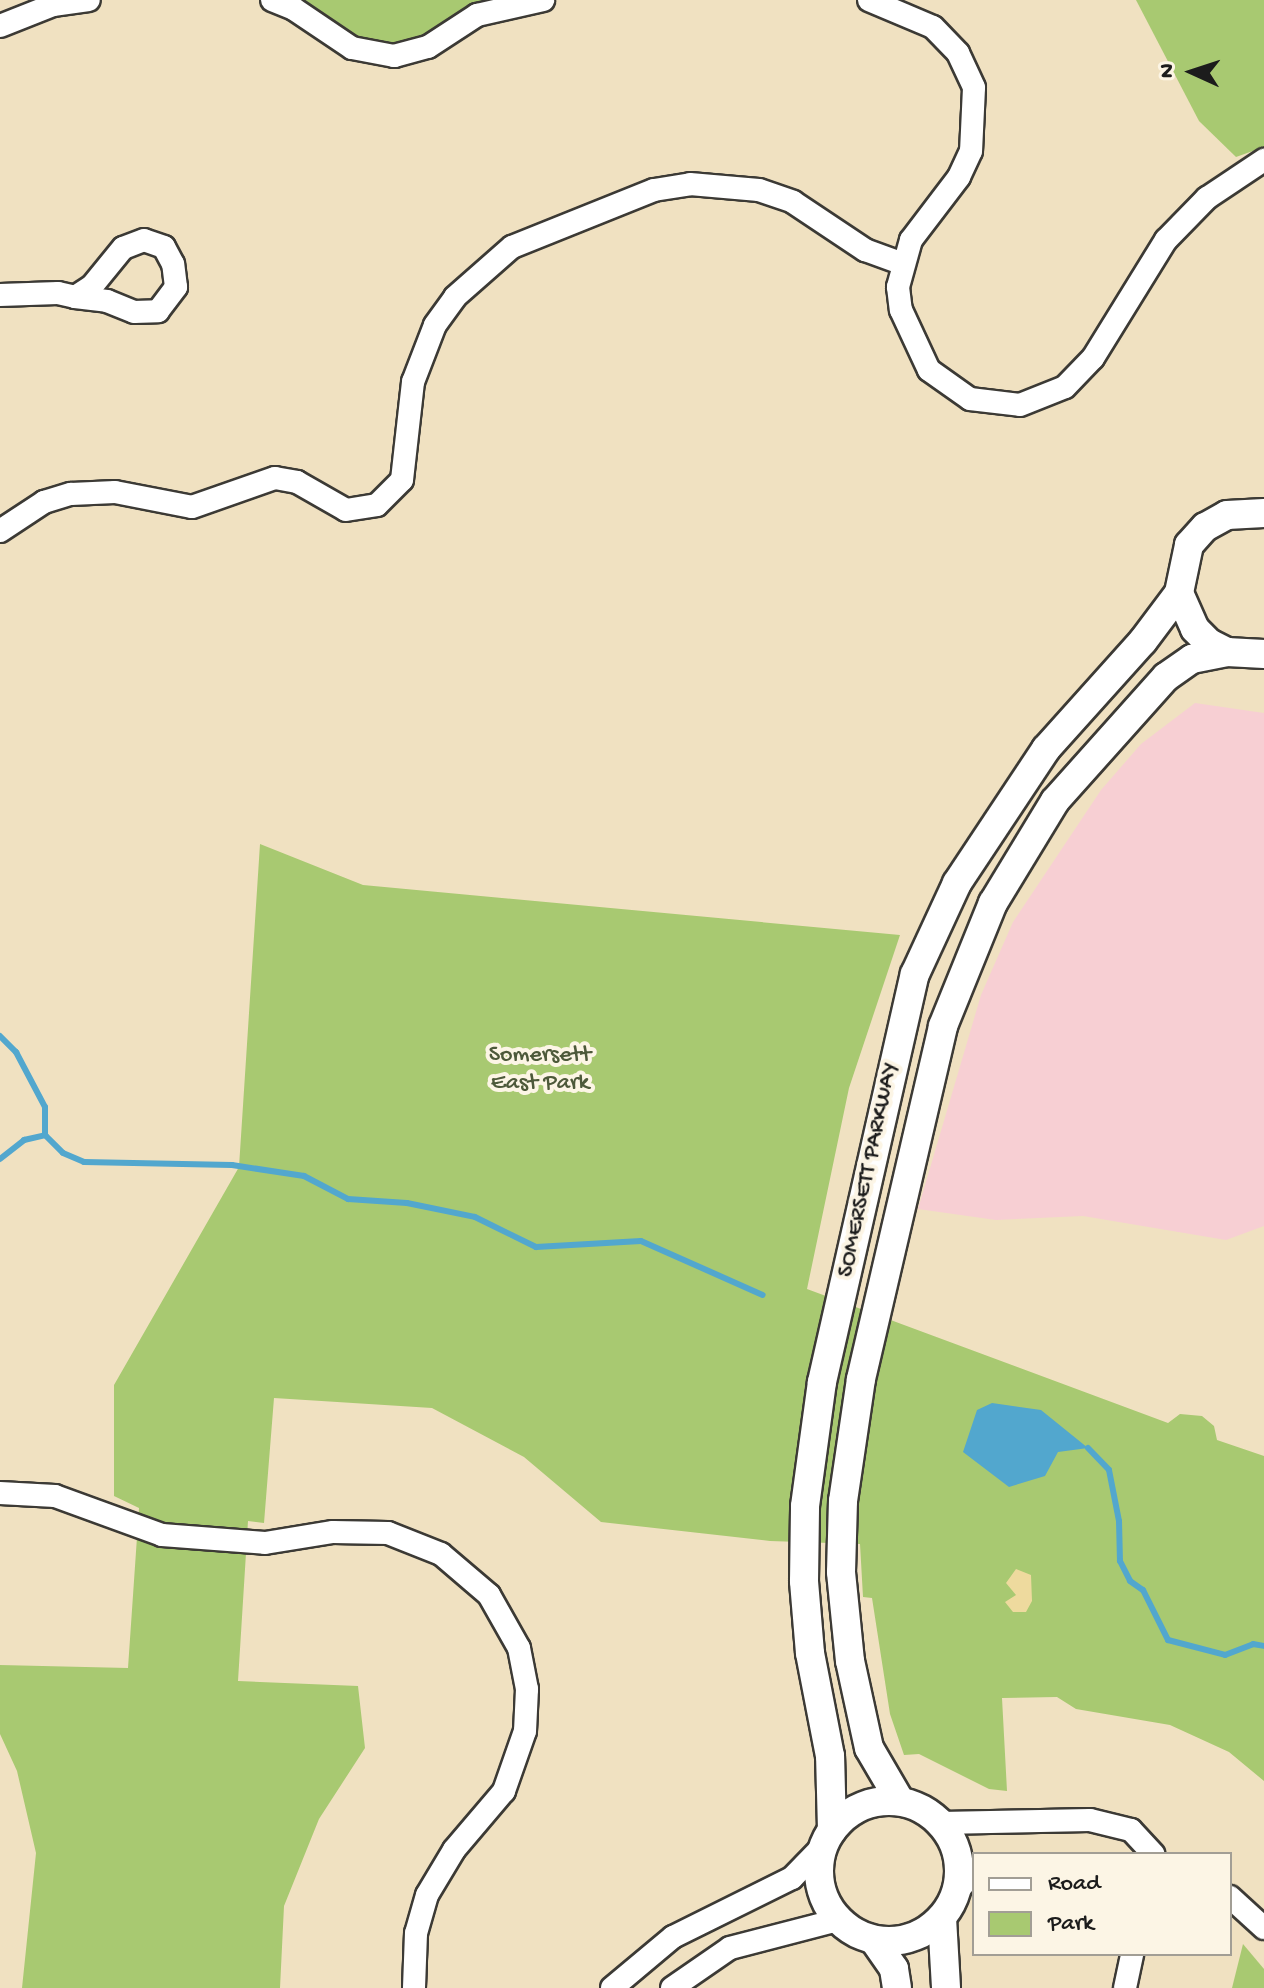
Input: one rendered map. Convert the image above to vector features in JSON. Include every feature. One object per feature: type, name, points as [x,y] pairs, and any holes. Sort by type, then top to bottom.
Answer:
[{"type":"main road","points":[[1264,513],[1227,515],[1205,527],[1185,556],[1179,593],[1195,629],[1227,652],[1264,655]]},
{"type":"main road","name":"SOMERSETT PARKWAY","points":[[828,1838],[830,1756],[810,1653],[804,1581],[805,1506],[822,1382],[915,974],[957,883],[1046,749],[1143,641],[1179,593]]},
{"type":"main road","name":"SOMERSETT PARKWAY","points":[[900,1801],[869,1748],[850,1661],[841,1572],[843,1501],[850,1431],[943,1026],[993,903],[1055,801],[1166,677],[1192,659],[1227,652]]},
{"type":"main road","points":[[874,1940],[911,1938],[942,1918],[965,1882],[958,1855],[941,1823],[900,1801],[862,1806],[828,1838],[821,1885],[838,1920],[874,1940],[894,1969],[897,1988]]},
{"type":"main road","points":[[942,1918],[946,1988]]},
{"type":"street","points":[[0,26],[53,5],[89,0]]},
{"type":"street","points":[[272,0],[294,9],[352,48],[394,56],[428,47],[477,15],[543,0]]},
{"type":"street","points":[[869,0],[916,17],[946,38],[967,68],[977,109],[966,164],[911,240],[901,263],[901,310],[929,370],[970,399],[994,405],[1036,402],[1079,376],[1142,272],[1185,218],[1264,160]]},
{"type":"street","points":[[0,531],[32,508],[71,494],[115,492],[192,507],[275,478],[297,482],[346,510],[377,505],[402,480],[413,382],[435,325],[455,297],[512,247],[654,190],[690,184],[759,190],[793,202],[865,250],[901,263]]},
{"type":"street","points":[[0,295],[32,291],[75,297]]},
{"type":"street","points":[[0,1493],[55,1496],[162,1535],[246,1541],[366,1531],[425,1545],[482,1587],[519,1648],[528,1710],[521,1752],[499,1799],[454,1850],[427,1895],[414,1944],[414,1988]]},
{"type":"street","points":[[941,1823],[1090,1820],[1131,1830],[1151,1852]]},
{"type":"street","points":[[612,1988],[673,1937],[792,1878],[828,1838]]},
{"type":"street","points":[[1232,1899],[1264,1928]]},
{"type":"street","points":[[672,1988],[730,1948],[838,1920]]},
{"type":"street","points":[[1125,1988],[1132,1956]]},
{"type":"shaded area","points":[[1195,703],[1264,713],[1264,1226],[1226,1240],[1083,1216],[996,1220],[918,1209],[981,995],[1013,922],[1101,790],[1141,744]]},
{"type":"green space","points":[[297,0],[516,0],[424,39],[387,49],[345,35]]},
{"type":"green space","points":[[1136,0],[1264,0],[1264,147],[1236,157],[1199,121]]},
{"type":"green space","name":"Somersett East Park","points":[[260,844],[363,885],[900,935],[849,1088],[807,1289],[1168,1423],[1180,1414],[1202,1416],[1214,1426],[1217,1440],[1264,1456],[1264,1781],[1229,1752],[1170,1725],[1076,1709],[1057,1697],[1002,1698],[1007,1791],[989,1789],[919,1754],[904,1755],[890,1714],[872,1598],[863,1597],[860,1544],[770,1541],[601,1522],[524,1457],[432,1408],[274,1398],[264,1523],[248,1521],[238,1681],[358,1686],[365,1748],[319,1819],[284,1906],[280,1988],[22,1988],[36,1853],[17,1771],[0,1734],[0,1665],[128,1668],[139,1508],[114,1496],[114,1385],[239,1167]]},
{"type":"green space","points":[[1243,1944],[1264,1969],[1264,1988],[1232,1988]]},
{"type":"sand","points":[[1016,1569],[1031,1575],[1032,1601],[1026,1612],[1013,1612],[1005,1602],[1016,1595],[1006,1583]]},
{"type":"water","points":[[992,1403],[1041,1410],[1088,1448],[1058,1452],[1045,1476],[1009,1487],[963,1452],[977,1410]]},
{"type":"waterway","points":[[0,1036],[16,1052],[45,1107],[45,1135]]},
{"type":"waterway","points":[[0,1159],[24,1140],[45,1135],[63,1153],[84,1162],[232,1165],[304,1176],[348,1199],[407,1203],[475,1217],[536,1247],[641,1241],[763,1295]]},
{"type":"waterway","points":[[1088,1448],[1109,1470],[1119,1521],[1120,1561],[1130,1581],[1143,1590],[1168,1640],[1225,1655],[1253,1644],[1264,1646]]}]
